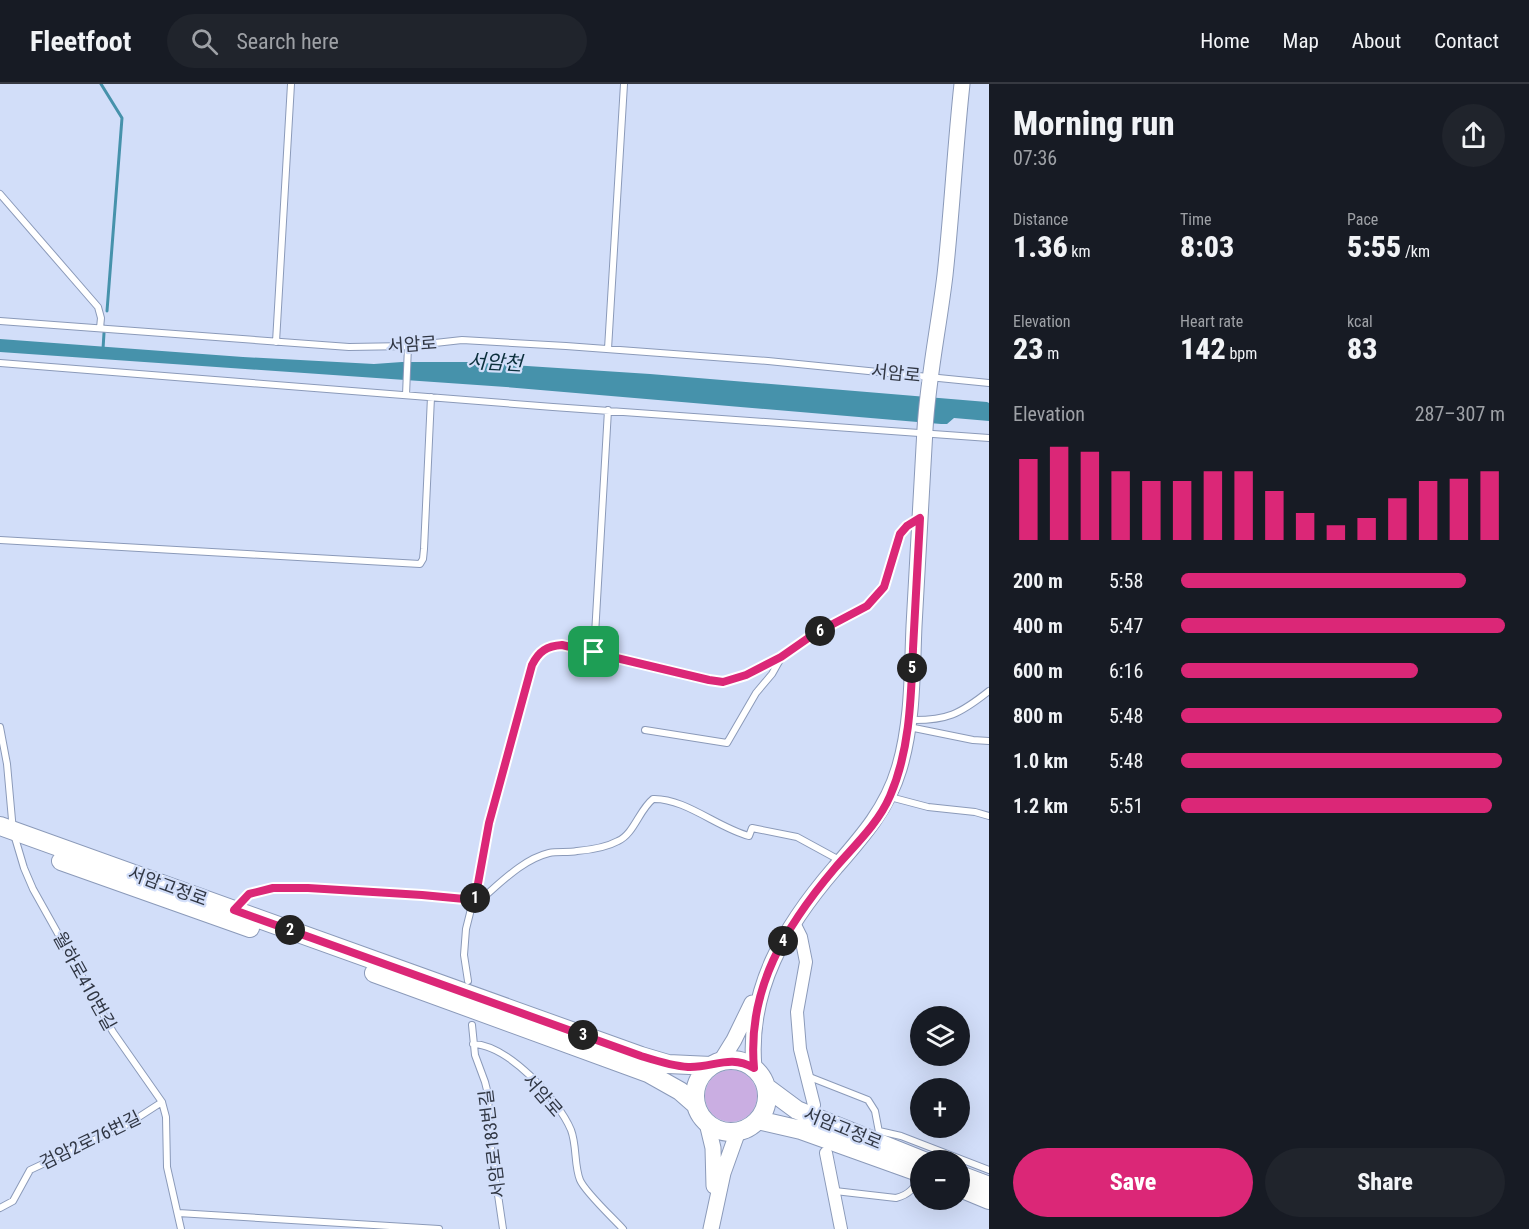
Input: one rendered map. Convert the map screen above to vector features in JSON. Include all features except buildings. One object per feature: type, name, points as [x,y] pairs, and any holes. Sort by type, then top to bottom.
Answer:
[{"type":"main road","name":"서암고정로","points":[[8,835],[234,910],[641,1056],[668,1064],[690,1067],[716,1064]]},
{"type":"main road","name":"서암고정로","points":[[8,835],[621,1062],[665,1082],[696,1105]]},
{"type":"main road","points":[[733,1060],[744,1062],[754,1068],[761,1077],[766,1087],[765,1109],[758,1120],[749,1127],[727,1132],[716,1129],[700,1115],[696,1105],[696,1083],[716,1064],[733,1060]]},
{"type":"main road","name":"서암고정로","points":[[766,1087],[797,1110],[880,1138],[910,1154]]},
{"type":"main road","name":"서암고정로","points":[[758,1120],[801,1130],[910,1170]]},
{"type":"main road","points":[[970,1178],[989,1186]]},
{"type":"main road","points":[[970,1192],[989,1200]]},
{"type":"street","name":"서암로","points":[[754,1068],[753,1026],[764,979],[777,952],[815,893],[861,840],[890,797],[899,769],[908,723],[925,431],[945,274],[954,150],[962,84]]},
{"type":"street","points":[[794,923],[801,937],[806,962],[797,1012],[800,1049],[814,1105]]},
{"type":"street","points":[[716,1064],[734,1040],[764,979]]},
{"type":"street","points":[[707,1123],[713,1148],[712,1224]]},
{"type":"street","points":[[712,1224],[723,1173],[738,1131]]},
{"type":"street","points":[[826,1153],[841,1229]]},
{"type":"lane","points":[[276,342],[291,84]]},
{"type":"lane","points":[[608,349],[624,84]]},
{"type":"lane","points":[[0,194],[98,307],[101,318],[100,328]]},
{"type":"lane","name":"서암로","points":[[0,321],[349,348],[408,348],[462,340],[608,349],[768,360],[989,382]]},
{"type":"lane","points":[[406,392],[408,348]]},
{"type":"lane","points":[[0,363],[406,392],[432,398],[925,431],[989,438]]},
{"type":"lane","points":[[0,540],[420,564],[423,560],[424,549],[432,398]]},
{"type":"lane","points":[[594,652],[608,410]]},
{"type":"lane","points":[[468,981],[464,955],[465,942],[489,823],[532,665],[541,652],[553,645],[562,645],[723,682],[734,680],[781,657],[814,634],[867,606],[876,597],[886,580],[900,534],[907,526],[920,518]]},
{"type":"lane","points":[[645,729],[727,743],[756,693],[772,674],[781,657]]},
{"type":"lane","points":[[908,723],[929,721],[957,713],[967,709],[989,691]]},
{"type":"lane","points":[[908,723],[973,740],[989,741]]},
{"type":"lane","name":"월하로410번길","points":[[0,727],[9,782],[8,835],[28,878],[113,1032],[162,1102],[166,1117],[167,1167],[181,1229]]},
{"type":"lane","points":[[890,797],[928,807],[975,812],[989,816]]},
{"type":"lane","points":[[234,910],[249,894],[273,888],[422,895],[474,903],[535,859],[550,853],[577,851],[618,841],[627,834],[639,814],[653,799],[661,799],[689,809],[735,832],[749,836],[752,828],[797,837],[842,861]]},
{"type":"lane","name":"서암로183번길","points":[[472,1025],[473,1044],[488,1094],[491,1150],[503,1229]]},
{"type":"lane","name":"서암로","points":[[473,1044],[484,1045],[501,1053],[525,1072],[559,1109],[571,1131],[580,1182],[623,1229]]},
{"type":"lane","points":[[806,1075],[868,1100],[875,1111],[880,1138],[902,1136],[989,1170]]},
{"type":"lane","name":"검암2로76번길","points":[[0,1208],[13,1201],[30,1170],[128,1124],[162,1102]]},
{"type":"lane","points":[[835,1191],[896,1198],[905,1196],[910,1192]]},
{"type":"lane","points":[[178,1213],[439,1229]]},
{"type":"shaded area","points":[[726,1070],[736,1070],[750,1077],[757,1096],[750,1115],[736,1122],[726,1122],[716,1118],[709,1111],[705,1101],[705,1091],[709,1081],[716,1074]]},
{"type":"water","points":[[0,339],[243,357],[374,364],[467,362],[650,374],[987,402],[989,403],[989,421],[954,418],[947,424],[941,424],[506,387],[0,352]]},
{"type":"waterway","points":[[101,84],[122,118],[107,311]]},
{"type":"waterway","points":[[103,349],[104,333]]},
{"type":"route","points":[[920,518],[911,691],[907,736],[899,769],[890,797],[878,816],[861,840],[815,893],[777,952],[764,979],[753,1026],[754,1068],[744,1062],[733,1060],[722,1061],[711,1066],[690,1067],[668,1064],[641,1056],[234,910],[249,894],[273,888],[308,888],[475,900],[489,823],[532,665],[541,652],[553,645],[594,652],[709,680],[723,682],[734,680],[781,657],[814,634],[867,606],[884,587],[900,534],[907,526],[920,518]]},
{"type":"water label","name":"서암천","points":[[495,362]]}]
